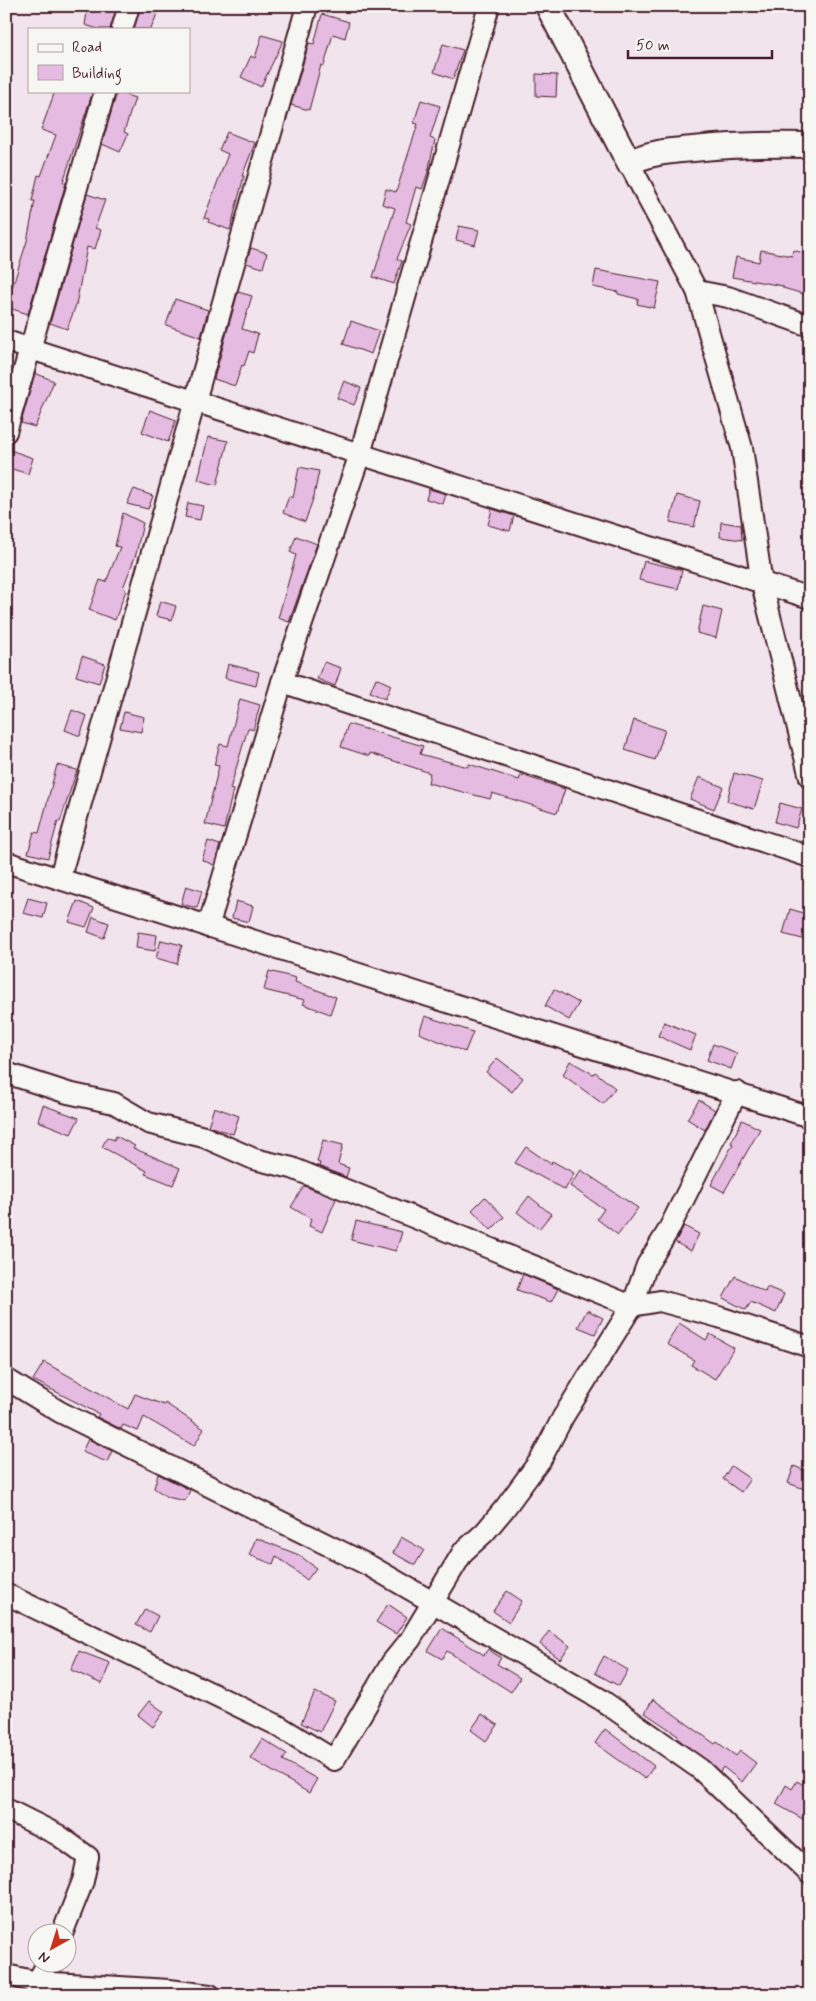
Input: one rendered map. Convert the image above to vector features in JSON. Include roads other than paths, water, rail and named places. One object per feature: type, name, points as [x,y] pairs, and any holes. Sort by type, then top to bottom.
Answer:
[{"type":"street","points":[[122,28],[129,6]]},
{"type":"street","points":[[60,878],[307,6]]},
{"type":"street","points":[[208,927],[282,682],[360,454],[490,6]]},
{"type":"street","points":[[548,6],[696,291],[742,448],[762,584],[810,777]]},
{"type":"street","points":[[6,432],[32,349],[104,92]]},
{"type":"street","points":[[629,163],[640,157],[658,152],[742,143],[810,145]]},
{"type":"street","points":[[696,291],[728,297],[810,326]]},
{"type":"street","points":[[6,341],[810,598]]},
{"type":"street","points":[[282,682],[810,857]]},
{"type":"street","points":[[6,862],[737,1092],[810,1117]]},
{"type":"street","points":[[6,1073],[68,1093],[114,1103],[148,1123],[204,1137],[254,1159],[292,1168],[632,1306],[660,1301],[719,1316],[810,1347]]},
{"type":"street","points":[[6,1594],[277,1725],[334,1760],[392,1662],[410,1640],[463,1552],[486,1532],[541,1459],[563,1417],[632,1306],[647,1265],[668,1231],[737,1092]]},
{"type":"street","points":[[6,1379],[60,1412],[370,1566],[600,1699],[700,1769],[810,1874]]},
{"type":"street","points":[[6,1809],[58,1835],[88,1857],[83,1881],[66,1924]]},
{"type":"street","points":[[36,1989],[43,1974]]},
{"type":"street","points":[[6,1975],[36,1989],[169,1992],[210,1995]]}]
